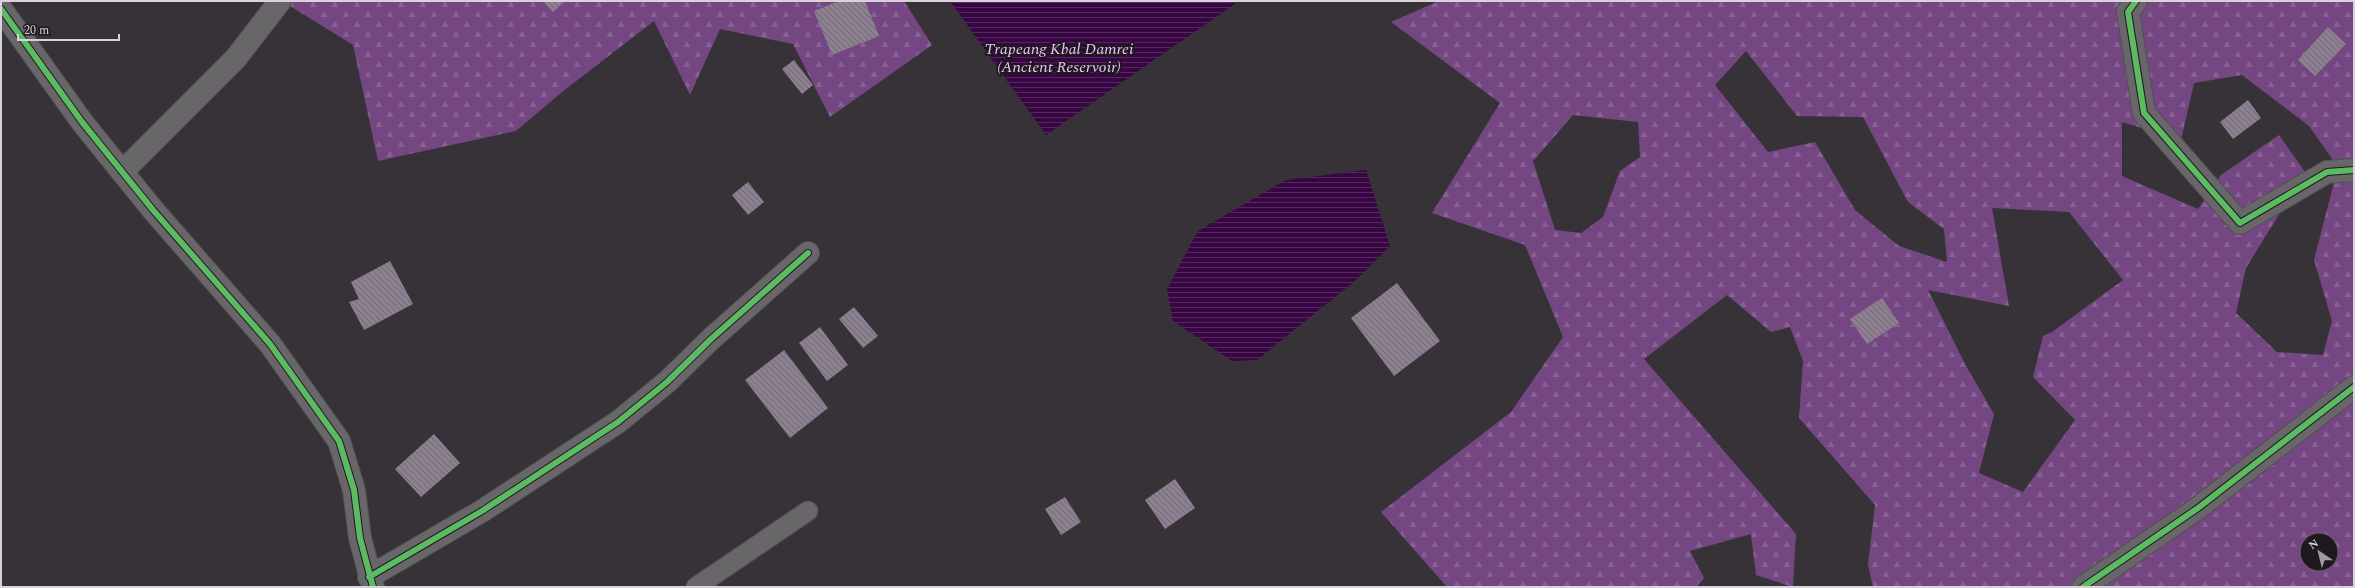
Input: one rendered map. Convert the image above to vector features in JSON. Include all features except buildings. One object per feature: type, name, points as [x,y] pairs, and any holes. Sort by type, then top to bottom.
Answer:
[{"type":"street","points":[[122,172],[236,58],[280,1]]},
{"type":"street","points":[[2136,1],[2128,12],[2144,113],[2240,223],[2327,172],[2354,170]]},
{"type":"street","points":[[1,9],[82,122],[122,172],[270,344],[339,441],[354,490],[360,538],[371,582],[618,422],[667,382],[711,338],[808,253]]},
{"type":"street","points":[[2083,587],[2198,508],[2354,387]]},
{"type":"lane","points":[[696,587],[808,511]]},
{"type":"green space","points":[[282,1],[904,1],[932,45],[830,117],[793,44],[720,29],[690,95],[654,21],[562,92],[516,131],[378,161],[353,45]]},
{"type":"green space","points":[[1439,1],[2354,1],[2354,587],[1873,587],[1868,565],[1875,505],[1799,418],[1803,361],[1790,327],[1771,332],[1727,295],[1644,359],[1796,534],[1793,587],[1756,575],[1751,534],[1690,551],[1704,578],[1696,587],[1447,587],[1381,512],[1511,412],[1563,337],[1525,245],[1432,213],[1500,103],[1391,22]],"holes":[[[1746,51],[1797,116],[1863,117],[1908,202],[1944,229],[1947,262],[1899,246],[1855,210],[1815,142],[1768,152],[1715,85]],[[2242,75],[2309,126],[2338,167],[2314,260],[2332,321],[2323,355],[2277,352],[2236,313],[2246,268],[2305,172],[2279,135],[2221,175],[2198,209],[2122,176],[2122,122],[2181,140],[2194,83]],[[1573,115],[1638,122],[1640,157],[1620,171],[1603,217],[1581,233],[1555,230],[1533,161]],[[1992,208],[2069,212],[2123,280],[2052,332],[2043,336],[2033,377],[2075,420],[2023,492],[1979,473],[1994,414],[1965,364],[1928,290],[2009,306]]]},
{"type":"water","name":"Trapeang Kbal Damrei (Ancient Reservoir)","points":[[950,1],[1239,1],[1046,135]]},
{"type":"water","points":[[1366,170],[1390,246],[1356,280],[1257,360],[1232,361],[1173,321],[1167,289],[1198,231],[1286,180]]},
{"type":"cycle path","points":[[2136,1],[2128,12],[2144,113],[2240,223],[2327,172],[2354,170]]},
{"type":"cycle path","points":[[1,9],[82,122],[153,210],[270,344],[339,441],[354,490],[360,538],[373,587]]},
{"type":"cycle path","points":[[369,577],[482,511],[618,422],[667,382],[711,339],[808,253]]},
{"type":"cycle path","points":[[2083,587],[2198,508],[2354,387]]}]
